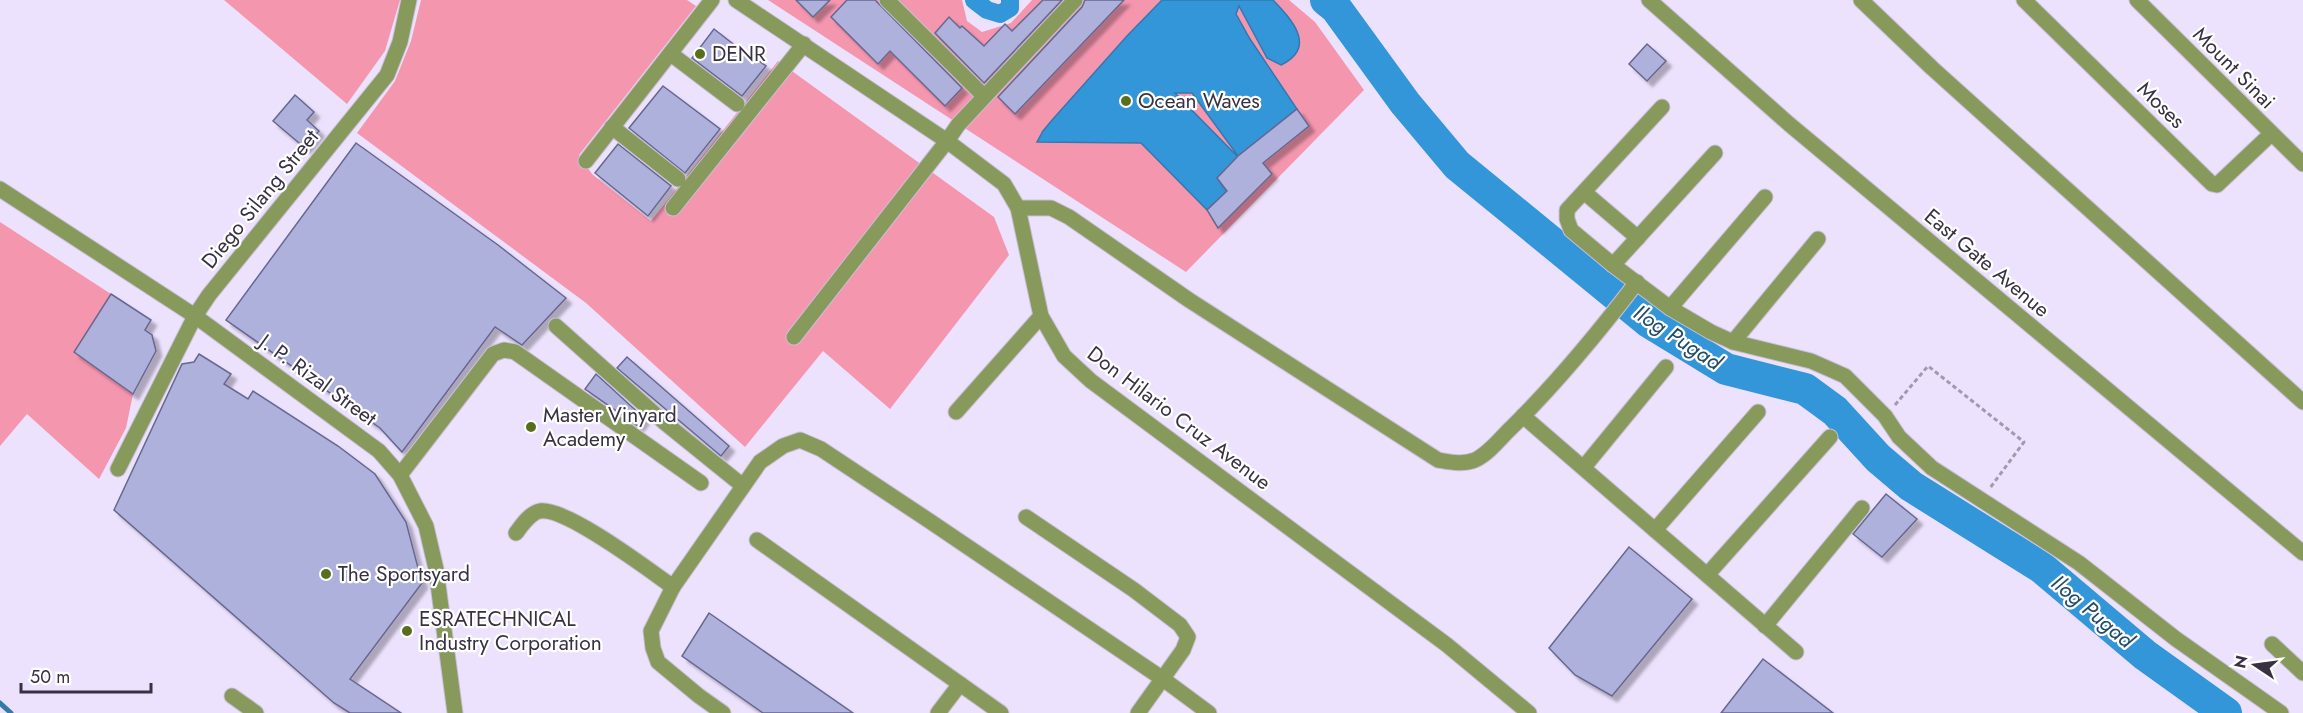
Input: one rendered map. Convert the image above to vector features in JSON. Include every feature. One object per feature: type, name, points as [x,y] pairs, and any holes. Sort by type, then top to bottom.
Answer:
[{"type":"street","name":"Diego Silang Street","points":[[118,469],[195,316],[209,295],[387,75],[400,42],[409,0]]},
{"type":"street","points":[[586,160],[712,0]]},
{"type":"street","name":"Don Hilario Cruz Avenue","points":[[736,0],[947,141],[1004,184],[1018,208],[1041,316],[1064,356],[1091,381],[1447,645],[1529,713]]},
{"type":"street","points":[[887,0],[981,99]]},
{"type":"street","points":[[794,337],[958,124],[1075,0]]},
{"type":"street","name":"East Gate Avenue","points":[[1649,0],[1789,124],[2303,553]]},
{"type":"street","points":[[1861,0],[1967,99],[2302,399]]},
{"type":"street","name":"Moses","points":[[2024,0],[2212,184],[2217,185],[2271,134]]},
{"type":"street","name":"Mount Sinai","points":[[2137,0],[2303,164]]},
{"type":"street","points":[[673,208],[804,44]]},
{"type":"street","points":[[671,54],[737,104]]},
{"type":"street","points":[[1662,107],[1567,210],[1571,230],[1670,308],[1712,332],[1732,342],[1811,361],[1845,376],[1885,416],[1899,437],[1932,468],[2079,563],[2176,639],[2281,713]]},
{"type":"street","points":[[612,127],[678,179]]},
{"type":"street","points":[[1613,265],[1715,153]]},
{"type":"street","name":"J. P. Rizal Street","points":[[0,189],[195,316],[379,451],[400,475],[426,526],[436,569],[455,713]]},
{"type":"street","points":[[1584,192],[1638,238]]},
{"type":"street","points":[[1670,308],[1765,197]]},
{"type":"street","points":[[1018,208],[1051,208],[1069,217],[1189,300],[1438,460],[1455,463],[1473,461],[1487,452],[1523,416],[1602,326],[1637,282]]},
{"type":"street","points":[[1732,342],[1818,239]]},
{"type":"street","points":[[956,412],[1041,316]]},
{"type":"street","points":[[556,326],[665,423],[743,486]]},
{"type":"street","points":[[400,475],[493,354],[504,350],[515,352],[701,483]]},
{"type":"street","points":[[1584,467],[1666,368]]},
{"type":"street","points":[[1655,530],[1758,412]]},
{"type":"street","points":[[1523,416],[1796,652]]},
{"type":"street","points":[[1707,575],[1830,437]]},
{"type":"street","points":[[723,713],[658,662],[651,631],[673,587],[760,462],[783,446],[800,440],[811,444],[931,522],[1163,679],[1209,713]]},
{"type":"street","points":[[1765,626],[1862,508]]},
{"type":"street","points":[[516,532],[528,518],[538,511],[551,511],[614,546],[673,587]]},
{"type":"street","points":[[1026,518],[1125,584],[1180,625],[1188,637],[1183,650],[1138,713]]},
{"type":"street","points":[[757,540],[1001,713]]},
{"type":"street","points":[[2272,644],[2303,673]]},
{"type":"street","points":[[938,713],[960,684]]},
{"type":"street","points":[[232,696],[256,713]]},
{"type":"path","points":[[1885,416],[1928,366],[2024,442],[1982,500]]},
{"type":"shaded area","points":[[224,0],[400,0],[385,51],[347,104]]},
{"type":"shaded area","points":[[421,0],[687,0],[696,6],[579,155],[592,174],[651,221],[778,61],[994,217],[1009,255],[890,409],[823,351],[745,447],[586,303],[357,133],[395,81],[411,41]]},
{"type":"shaded area","points":[[768,0],[962,0],[967,21],[982,32],[1011,23],[1032,0],[1289,0],[1315,22],[1364,90],[1186,272]]},
{"type":"shaded area","points":[[0,222],[111,294],[74,352],[133,394],[126,428],[99,479],[27,414],[0,446]]},
{"type":"water","name":"Ocean Waves","points":[[1162,0],[1273,0],[1298,33],[1298,50],[1292,58],[1281,65],[1267,58],[1239,6],[1236,14],[1250,39],[1297,109],[1238,156],[1192,93],[1175,93],[1238,157],[1217,178],[1227,191],[1207,210],[1141,143],[1037,142],[1053,119]]},
{"type":"building","points":[[796,0],[830,0],[813,17]]},
{"type":"building","points":[[847,0],[875,0],[962,88],[945,106],[890,51],[878,64],[831,17]]},
{"type":"building","points":[[1043,0],[1062,0],[984,83],[935,33],[949,17],[984,46],[1005,24],[1012,31]]},
{"type":"building","points":[[1085,0],[1124,0],[1015,114],[998,97],[1082,7]]},
{"type":"building","points":[[714,29],[750,57],[751,55],[766,66],[742,96],[692,58]]},
{"type":"building","points":[[1647,44],[1666,61],[1647,81],[1629,64]]},
{"type":"building","points":[[663,86],[720,129],[685,173],[629,128]]},
{"type":"building","points":[[295,95],[314,112],[307,120],[319,131],[305,148],[273,121]]},
{"type":"building","points":[[1297,109],[1309,126],[1263,163],[1272,174],[1218,228],[1207,210],[1227,191],[1217,178],[1238,156]]},
{"type":"building","points":[[356,143],[498,245],[566,298],[522,345],[495,327],[402,452],[380,428],[226,320]]},
{"type":"building","points":[[618,144],[671,186],[648,216],[595,173]]},
{"type":"building","points":[[111,294],[151,320],[145,330],[152,335],[156,351],[133,394],[74,352]]},
{"type":"building","points":[[199,354],[231,374],[224,384],[248,399],[253,391],[338,446],[375,474],[406,522],[422,583],[350,679],[401,713],[350,713],[334,703],[114,510],[182,364],[194,362]]},
{"type":"building","points":[[627,357],[729,446],[721,456],[617,368]]},
{"type":"building","points":[[596,374],[644,418],[638,426],[585,389]]},
{"type":"building","points":[[1886,494],[1917,519],[1882,557],[1853,534]]},
{"type":"building","points":[[1629,547],[1692,599],[1612,696],[1575,675],[1549,648]]},
{"type":"building","points":[[709,613],[853,713],[763,713],[682,656]]},
{"type":"building","points":[[1763,659],[1833,713],[1721,713]]},
{"type":"waterway","points":[[974,0],[987,10],[1000,14],[1010,8],[1010,0]]},
{"type":"waterway","name":"Ilog Pugad","points":[[1326,0],[1336,8],[1405,103],[1457,165],[1649,322],[1726,369],[1805,389],[1835,411],[1878,458],[1911,486],[2042,568],[2145,655],[2226,713]]},
{"type":"waterway","points":[[0,703],[11,713]]},
{"type":"place","name":"DENR","points":[[700,54]]},
{"type":"place","name":"Ocean Waves","points":[[1126,101]]},
{"type":"place","name":"Master Vinyard Academy","points":[[531,427]]},
{"type":"place","name":"The Sportsyard","points":[[326,574]]},
{"type":"place","name":"ESRATECHNICAL Industry Corporation","points":[[407,631]]}]
